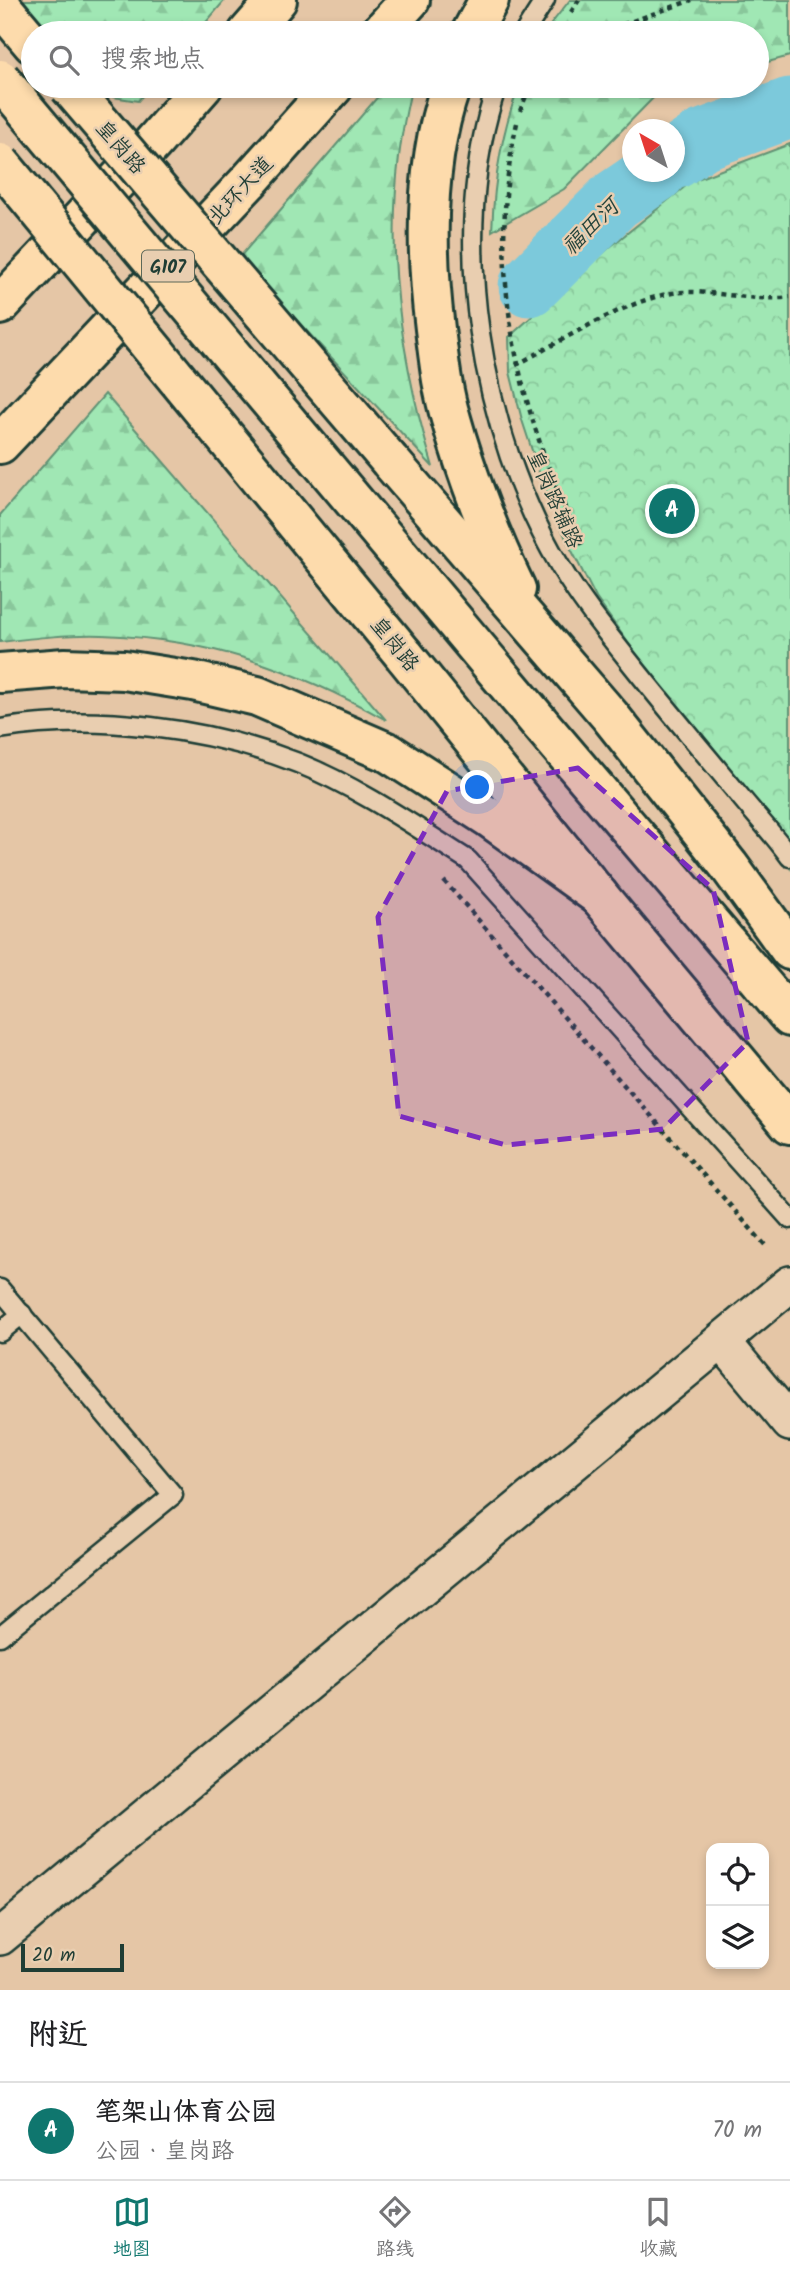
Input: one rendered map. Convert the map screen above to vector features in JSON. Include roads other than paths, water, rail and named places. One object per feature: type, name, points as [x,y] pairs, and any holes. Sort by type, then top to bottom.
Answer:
[{"type":"highway","points":[[259,21],[277,0]]},
{"type":"highway","points":[[391,21],[410,0]]},
{"type":"highway","points":[[478,21],[489,0]]},
{"type":"highway","points":[[0,79],[539,723],[790,1017]]},
{"type":"highway","name":"皇岗路","points":[[79,98],[610,716],[729,866],[790,950]]},
{"type":"highway","points":[[0,305],[152,145],[193,98]]},
{"type":"highway","name":"北环大道","points":[[0,444],[239,192],[323,98]]},
{"type":"highway","points":[[448,98],[431,184],[429,227],[429,266],[440,375],[451,420],[502,560],[539,634]]},
{"type":"highway","name":"皇岗路","points":[[0,163],[599,896],[790,1124]]},
{"type":"highway","points":[[0,673],[65,668],[124,670],[193,681],[257,696],[390,753],[489,818],[599,896]]},
{"type":"street","points":[[0,1937],[790,1284]]},
{"type":"street","points":[[722,1341],[790,1423]]},
{"type":"lane","points":[[532,21],[545,0]]},
{"type":"lane","name":"皇岗路辅路","points":[[494,98],[480,146],[474,198],[473,243],[482,353],[506,446],[559,565],[582,599],[659,699],[790,856]]},
{"type":"lane","points":[[0,729],[27,725],[96,723],[165,729],[237,743],[298,763],[356,791],[423,832],[468,860],[790,1219]]},
{"type":"lane","points":[[0,1289],[173,1495],[0,1636]]},
{"type":"lane","points":[[0,1332],[22,1314]]},
{"type":"waterway","name":"福田河","points":[[685,152],[702,140],[790,108]]},
{"type":"waterway","name":"福田河","points":[[529,286],[615,200],[641,182]]},
{"type":"place","name":"笔架山体育公园","points":[[672,511]]}]
